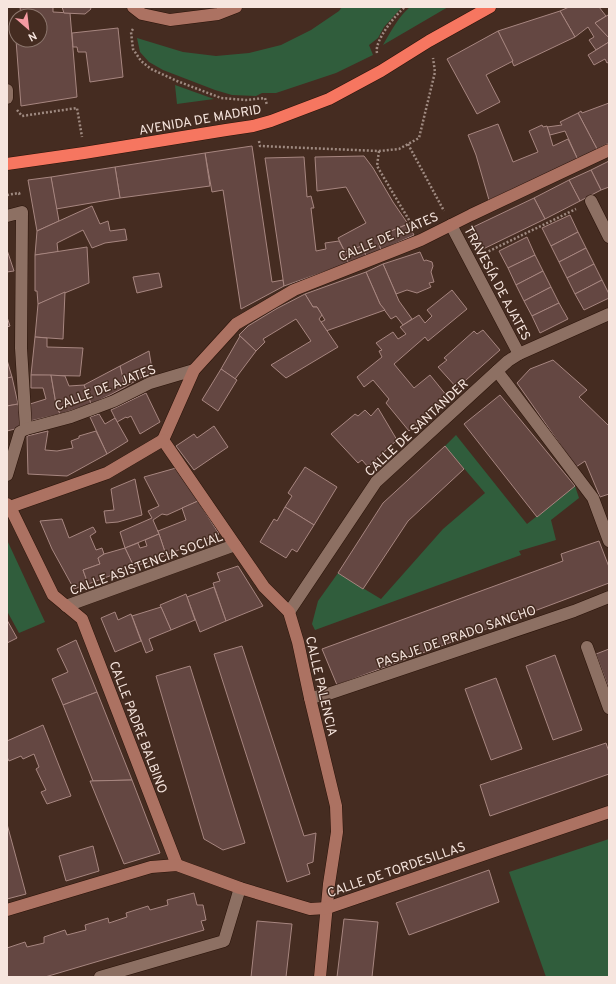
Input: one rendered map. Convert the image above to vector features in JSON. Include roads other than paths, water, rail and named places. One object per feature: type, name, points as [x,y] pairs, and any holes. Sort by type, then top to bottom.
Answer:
[{"type":"highway","name":"AVENIDA DE MADRID","points":[[7,164],[253,126],[271,121],[328,99],[490,7]]},
{"type":"street","points":[[133,7],[142,14],[170,20],[218,14],[236,7]]},
{"type":"street","points":[[7,90],[7,98]]},
{"type":"street","name":"CALLE DE AJATES","points":[[162,440],[194,370],[236,324],[248,316],[294,290],[421,240],[478,211],[609,150]]},
{"type":"street","points":[[591,201],[609,237]]},
{"type":"street","points":[[7,216],[22,212],[21,348],[26,429],[20,432],[7,475]]},
{"type":"street","name":"TRAVESÍA DE AJATES","points":[[451,225],[519,354]]},
{"type":"street","name":"CALLE DE SANTANDER","points":[[288,612],[376,482],[508,361],[519,354],[609,314]]},
{"type":"street","name":"CALLE DE AJATES","points":[[26,429],[71,417],[114,400],[150,382],[194,370]]},
{"type":"street","points":[[497,371],[594,498],[609,541]]},
{"type":"street","points":[[8,506],[107,473],[162,440]]},
{"type":"street","name":"CALLE PALENCIA","points":[[162,440],[264,587],[288,612],[298,642],[336,806],[337,832],[320,977]]},
{"type":"street","name":"CALLE PADRE BALBINO","points":[[8,506],[53,596],[82,619],[177,865]]},
{"type":"street","name":"CALLE ASISTENCIA SOCIAL","points":[[66,606],[235,545]]},
{"type":"street","name":"PASAJE DE PRADO SANCHO","points":[[310,698],[328,694],[574,611],[609,597]]},
{"type":"street","points":[[587,647],[609,708]]},
{"type":"street","name":"CALLE DE TORDESILLAS","points":[[7,910],[151,867],[177,865],[240,888],[310,908],[327,908],[609,812]]},
{"type":"street","points":[[100,977],[224,941],[240,888]]}]
